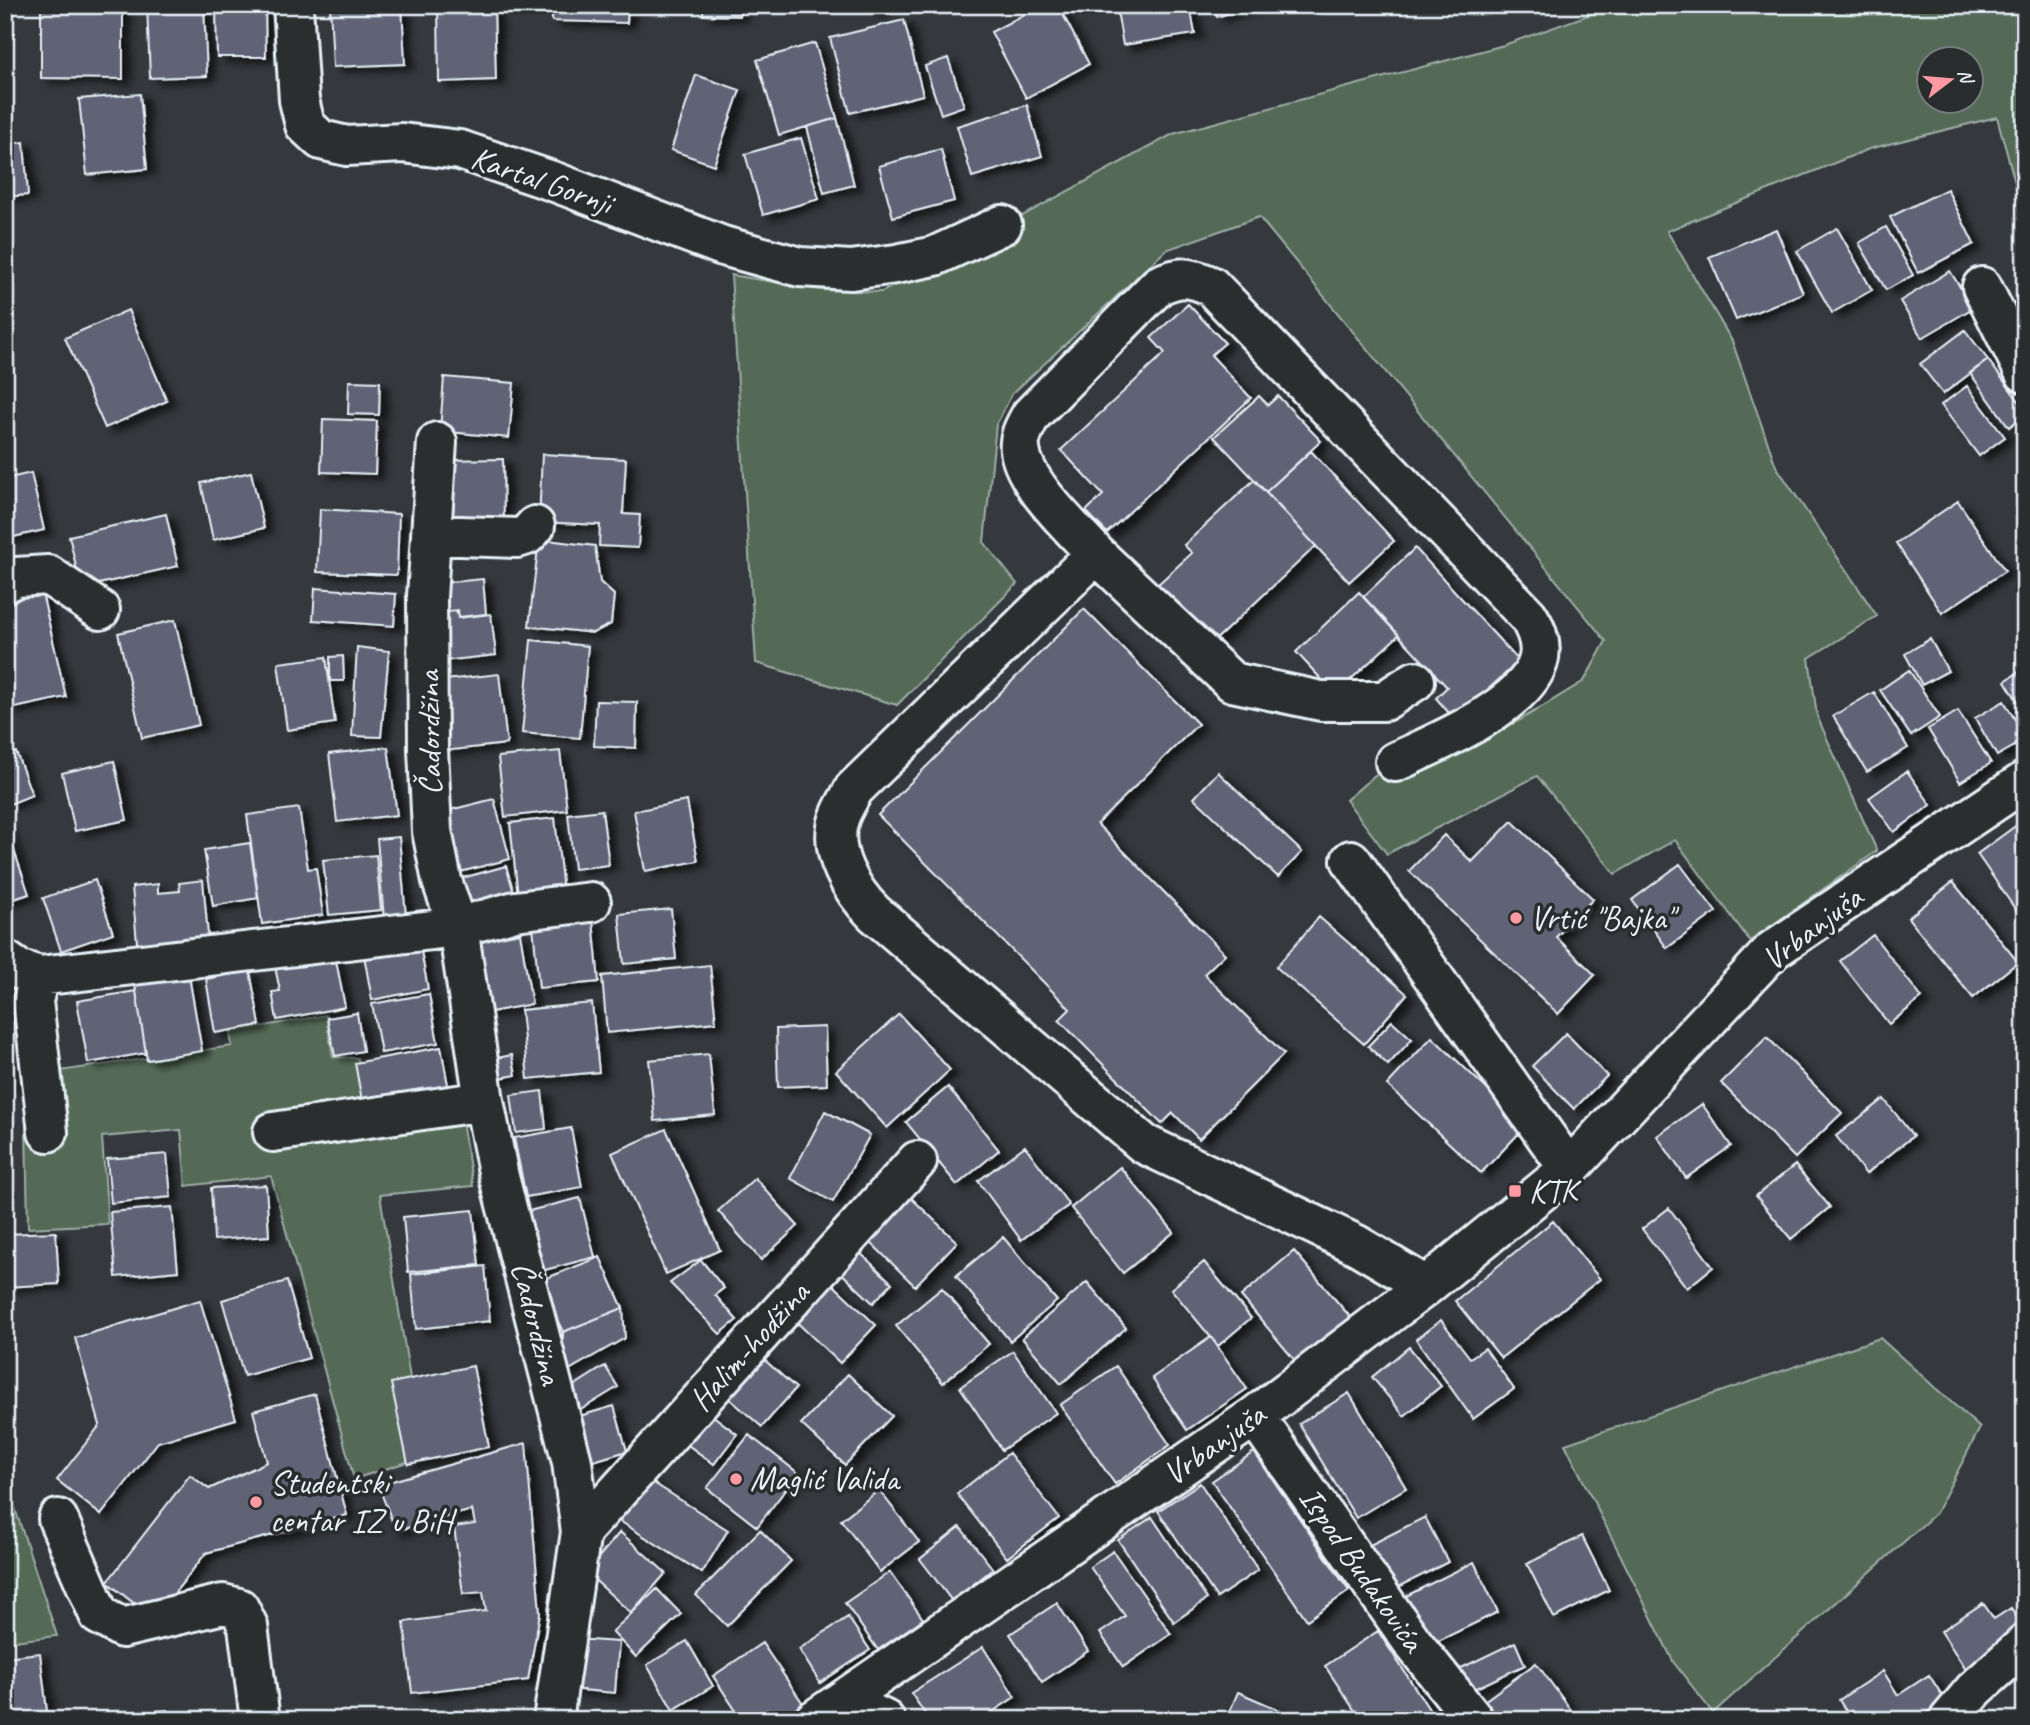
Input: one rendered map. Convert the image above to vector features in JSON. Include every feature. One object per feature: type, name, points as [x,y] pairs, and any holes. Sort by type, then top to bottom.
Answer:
[{"type":"street","name":"Kartal Gornji","points":[[293,5],[299,100],[305,125],[321,140],[347,146],[402,143],[460,150],[555,182],[723,246],[800,267],[850,270],[935,256],[1002,225]]},
{"type":"street","points":[[1395,762],[1454,736],[1499,706],[1525,684],[1538,663],[1540,645],[1536,629],[1519,606],[1211,286],[1195,278],[1177,278],[1159,285],[1031,415],[1021,432],[1020,448],[1029,478],[1096,554],[1232,681],[1321,701],[1384,701],[1415,681]]},
{"type":"street","points":[[1982,287],[2025,373]]},
{"type":"street","name":"Čadordžina","points":[[437,442],[427,611],[428,748],[432,831],[442,880],[458,927],[484,1101],[499,1177],[572,1462],[581,1532],[553,1720]]},
{"type":"street","points":[[432,535],[518,538],[527,535],[535,526]]},
{"type":"street","points":[[1096,554],[853,789],[838,821],[838,849],[846,876],[859,899],[874,913],[1144,1143],[1357,1245],[1426,1286]]},
{"type":"street","points":[[5,583],[16,577],[48,575],[100,610]]},
{"type":"street","name":"Vrbanjuša","points":[[829,1710],[1255,1416],[1426,1286],[1569,1168],[1773,950],[2025,781]]},
{"type":"street","points":[[1351,860],[1569,1168]]},
{"type":"street","points":[[5,960],[18,969],[39,976],[458,927],[515,911],[591,902]]},
{"type":"street","points":[[39,976],[33,1001],[48,1132]]},
{"type":"street","points":[[273,1132],[484,1101]]},
{"type":"street","name":"Halim-hodžina","points":[[581,1532],[917,1161]]},
{"type":"street","name":"Ispod Budakovića","points":[[1255,1416],[1413,1643],[1474,1720]]},
{"type":"street","points":[[58,1518],[99,1615],[122,1628],[223,1604],[239,1608],[248,1626],[260,1720]]},
{"type":"street","points":[[1949,1720],[1975,1689],[2025,1644]]},
{"type":"street","name":"Vrbanjuša","points":[[829,1710],[885,1720]]},
{"type":"green space","points":[[1616,5],[2025,5],[2025,219],[1997,117],[1869,149],[1667,231],[1732,341],[1776,466],[1877,616],[1809,658],[1817,716],[1877,851],[1750,941],[1675,840],[1615,874],[1537,776],[1387,854],[1346,800],[1375,775],[1453,751],[1520,720],[1584,681],[1606,641],[1259,217],[1166,250],[1012,394],[996,425],[984,542],[1017,584],[897,705],[756,663],[731,275],[822,290],[882,292],[1173,134],[1504,45]]},
{"type":"green space","points":[[326,1015],[333,1057],[358,1058],[365,1102],[456,1086],[473,1186],[380,1195],[423,1457],[354,1479],[271,1176],[186,1186],[181,1130],[102,1137],[108,1224],[28,1228],[25,1076],[232,1046],[230,1032]]},
{"type":"green space","points":[[1880,1338],[1980,1428],[1936,1513],[1713,1713],[1674,1663],[1565,1444]]},
{"type":"green space","points":[[5,1478],[57,1636],[5,1642]]},
{"type":"building","points":[[41,5],[123,5],[123,79],[41,78]]},
{"type":"building","points":[[147,5],[204,5],[207,76],[150,78]]},
{"type":"building","points":[[330,5],[402,5],[405,64],[333,67]]},
{"type":"building","points":[[438,5],[494,5],[496,80],[439,82]]},
{"type":"building","points":[[552,5],[628,5],[627,23],[552,21]]},
{"type":"building","points":[[703,5],[740,5],[740,16],[703,15]]},
{"type":"building","points":[[869,5],[895,5],[871,12]]},
{"type":"building","points":[[1042,5],[1058,5],[1089,64],[1026,98],[991,32]]},
{"type":"building","points":[[1116,5],[1190,5],[1195,34],[1123,45]]},
{"type":"building","points":[[1213,5],[1253,5],[1217,17]]},
{"type":"building","points":[[216,6],[265,6],[266,57],[217,57]]},
{"type":"building","points":[[904,20],[923,95],[850,113],[830,38]]},
{"type":"building","points":[[815,43],[837,118],[779,135],[757,60]]},
{"type":"building","points":[[948,58],[964,106],[941,114],[925,66]]},
{"type":"building","points":[[696,75],[740,90],[714,165],[671,150]]},
{"type":"building","points":[[140,94],[147,169],[87,175],[79,99]]},
{"type":"building","points":[[1027,105],[1042,156],[972,177],[957,126]]},
{"type":"building","points":[[837,118],[854,185],[824,193],[807,127]]},
{"type":"building","points":[[801,138],[819,199],[763,215],[745,154]]},
{"type":"building","points":[[24,142],[28,195],[5,197],[5,144]]},
{"type":"building","points":[[941,149],[954,201],[893,217],[879,166]]},
{"type":"building","points":[[1947,189],[1974,244],[1918,273],[1890,217]]},
{"type":"building","points":[[1886,227],[1913,275],[1886,290],[1859,243]]},
{"type":"building","points":[[1837,228],[1872,290],[1832,313],[1797,251]]},
{"type":"building","points":[[1776,229],[1803,293],[1736,320],[1709,257]]},
{"type":"building","points":[[1950,271],[1973,308],[1922,338],[1900,301]]},
{"type":"building","points":[[1188,304],[1225,343],[1211,355],[1251,398],[1107,533],[1086,511],[1103,495],[1061,450],[1165,353],[1151,338]]},
{"type":"building","points":[[128,310],[167,401],[105,428],[65,338]]},
{"type":"building","points":[[1965,330],[1988,360],[1943,394],[1920,364]]},
{"type":"building","points":[[1988,360],[2025,409],[2025,415],[2009,427],[1970,373]]},
{"type":"building","points":[[444,377],[514,383],[509,438],[440,431]]},
{"type":"building","points":[[349,381],[380,382],[379,415],[348,414]]},
{"type":"building","points":[[1967,386],[2005,437],[1979,456],[1941,405]]},
{"type":"building","points":[[1259,396],[1268,405],[1278,396],[1321,441],[1266,492],[1214,437]]},
{"type":"building","points":[[323,419],[377,421],[375,474],[321,472]]},
{"type":"building","points":[[1311,451],[1394,541],[1349,582],[1266,492]]},
{"type":"building","points":[[542,454],[626,459],[623,514],[640,515],[638,548],[599,546],[600,525],[539,522]]},
{"type":"building","points":[[503,459],[504,526],[448,527],[447,460]]},
{"type":"building","points":[[251,472],[264,528],[213,540],[201,483]]},
{"type":"building","points":[[31,473],[44,530],[5,539],[5,479]]},
{"type":"building","points":[[1254,480],[1316,546],[1210,645],[1156,586],[1192,553],[1184,545]]},
{"type":"building","points":[[1958,501],[2005,571],[1942,613],[1896,543]]},
{"type":"building","points":[[320,509],[399,514],[397,575],[317,572]]},
{"type":"building","points":[[166,514],[178,566],[81,588],[69,536]]},
{"type":"building","points":[[539,539],[595,546],[600,582],[614,595],[611,624],[593,633],[529,626]]},
{"type":"building","points":[[1415,548],[1519,661],[1455,720],[1436,698],[1447,687],[1363,597]]},
{"type":"building","points":[[483,579],[486,614],[459,617],[458,610],[433,613],[430,584]]},
{"type":"building","points":[[315,588],[396,594],[394,626],[313,620]]},
{"type":"building","points":[[1359,592],[1399,635],[1335,694],[1296,652]]},
{"type":"building","points":[[42,593],[66,697],[10,709],[5,690],[5,602]]},
{"type":"building","points":[[1084,609],[1198,724],[1097,824],[1225,954],[1204,974],[1284,1054],[1199,1139],[1173,1113],[1162,1124],[1059,1020],[1070,1009],[878,815]]},
{"type":"building","points":[[457,611],[458,618],[491,614],[496,655],[435,662],[429,614]]},
{"type":"building","points":[[175,620],[199,725],[142,738],[118,633]]},
{"type":"building","points":[[1930,639],[1948,671],[1922,685],[1905,654]]},
{"type":"building","points":[[531,640],[588,646],[580,738],[522,733]]},
{"type":"building","points":[[357,647],[389,651],[381,737],[352,736]]},
{"type":"building","points":[[343,656],[344,681],[330,681],[330,657]]},
{"type":"building","points":[[326,657],[335,723],[287,730],[278,663]]},
{"type":"building","points":[[2025,668],[2025,713],[2005,681]]},
{"type":"building","points":[[1909,670],[1940,717],[1911,736],[1880,690]]},
{"type":"building","points":[[499,674],[507,744],[444,751],[436,681]]},
{"type":"building","points":[[1874,692],[1908,748],[1867,772],[1833,716]]},
{"type":"building","points":[[596,701],[637,702],[636,748],[594,746]]},
{"type":"building","points":[[2004,701],[2025,740],[1997,756],[1975,718]]},
{"type":"building","points":[[1958,711],[1991,763],[1960,782],[1928,729]]},
{"type":"building","points":[[388,747],[397,815],[337,822],[329,754]]},
{"type":"building","points":[[560,751],[567,810],[505,817],[498,757]]},
{"type":"building","points":[[16,752],[32,795],[5,806],[5,756]]},
{"type":"building","points":[[114,761],[127,820],[75,831],[62,773]]},
{"type":"building","points":[[1907,771],[1931,805],[1894,832],[1869,798]]},
{"type":"building","points":[[1218,772],[1302,852],[1278,877],[1194,798]]},
{"type":"building","points":[[494,799],[510,859],[449,875],[434,814]]},
{"type":"building","points":[[687,801],[698,861],[645,871],[634,811]]},
{"type":"building","points":[[299,808],[308,869],[316,868],[323,915],[262,924],[247,815]]},
{"type":"building","points":[[602,810],[609,865],[574,869],[568,814]]},
{"type":"building","points":[[555,818],[563,891],[518,896],[510,823]]},
{"type":"building","points":[[2025,819],[2025,913],[2020,916],[1977,854]]},
{"type":"building","name":"Vrtić \"Bajka\"","points":[[1512,821],[1593,899],[1556,937],[1595,975],[1558,1014],[1409,871],[1444,835],[1472,862]]},
{"type":"building","points":[[5,824],[29,894],[5,902]]},
{"type":"building","points":[[399,837],[406,917],[384,919],[377,839]]},
{"type":"building","points":[[250,843],[258,898],[213,906],[204,850]]},
{"type":"building","points":[[376,855],[381,910],[329,915],[323,860]]},
{"type":"building","points":[[1680,864],[1716,912],[1667,948],[1632,900]]},
{"type":"building","points":[[506,866],[516,899],[459,916],[448,882]]},
{"type":"building","points":[[95,880],[113,933],[61,951],[43,898]]},
{"type":"building","points":[[203,880],[209,947],[138,954],[132,887],[158,884],[158,893],[180,891],[179,883]]},
{"type":"building","points":[[1953,882],[2018,962],[1973,998],[1908,918]]},
{"type":"building","points":[[671,909],[676,959],[624,964],[619,914]]},
{"type":"building","points":[[1319,917],[1407,994],[1364,1044],[1276,967]]},
{"type":"building","points":[[593,920],[599,982],[539,988],[533,926]]},
{"type":"building","points":[[520,933],[532,1004],[486,1013],[473,942]]},
{"type":"building","points":[[1873,935],[1922,998],[1889,1024],[1840,961]]},
{"type":"building","points":[[419,940],[428,989],[372,1000],[363,950]]},
{"type":"building","points":[[335,955],[345,1007],[277,1020],[272,992],[280,991],[275,967]]},
{"type":"building","points":[[710,965],[716,1022],[607,1033],[602,976]]},
{"type":"building","points":[[250,971],[260,1025],[215,1033],[206,979]]},
{"type":"building","points":[[189,976],[202,1051],[147,1060],[135,985]]},
{"type":"building","points":[[136,991],[146,1053],[88,1063],[77,1001]]},
{"type":"building","points":[[429,994],[438,1043],[381,1053],[372,1004]]},
{"type":"building","points":[[592,1003],[599,1072],[528,1079],[521,1010]]},
{"type":"building","points":[[357,1013],[363,1051],[335,1056],[327,1018]]},
{"type":"building","points":[[899,1014],[950,1070],[887,1128],[836,1071]]},
{"type":"building","points":[[1392,1021],[1412,1039],[1388,1065],[1368,1046]]},
{"type":"building","points":[[825,1027],[827,1085],[778,1087],[776,1029]]},
{"type":"building","points":[[1566,1033],[1607,1076],[1574,1109],[1532,1066]]},
{"type":"building","points":[[5,1036],[11,1088],[5,1089]]},
{"type":"building","points":[[1432,1037],[1526,1126],[1481,1173],[1387,1085]]},
{"type":"building","points":[[1767,1037],[1842,1113],[1795,1158],[1721,1083]]},
{"type":"building","points":[[441,1047],[448,1085],[362,1101],[355,1063]]},
{"type":"building","points":[[709,1054],[715,1115],[655,1121],[649,1060]]},
{"type":"building","points":[[512,1055],[516,1075],[490,1080],[487,1060]]},
{"type":"building","points":[[948,1087],[999,1150],[957,1185],[906,1122]]},
{"type":"building","points":[[542,1091],[546,1129],[516,1133],[511,1095]]},
{"type":"building","points":[[1884,1099],[1913,1136],[1866,1174],[1836,1136]]},
{"type":"building","points":[[1702,1104],[1731,1146],[1686,1178],[1657,1136]]},
{"type":"building","points":[[825,1111],[870,1135],[833,1202],[790,1178]]},
{"type":"building","points":[[571,1128],[582,1187],[526,1197],[514,1138]]},
{"type":"building","points":[[666,1129],[720,1250],[666,1274],[612,1153]]},
{"type":"building","points":[[1025,1146],[1069,1205],[1021,1240],[978,1181]]},
{"type":"building","points":[[167,1154],[171,1197],[111,1203],[107,1159]]},
{"type":"building","points":[[1795,1165],[1830,1207],[1791,1239],[1756,1196]]},
{"type":"building","points":[[1120,1167],[1174,1232],[1123,1273],[1071,1208]]},
{"type":"building","points":[[755,1178],[798,1226],[761,1260],[718,1211]]},
{"type":"building","points":[[266,1185],[269,1236],[214,1240],[211,1188]]},
{"type":"building","points":[[904,1191],[957,1242],[915,1286],[862,1234]]},
{"type":"building","points":[[580,1198],[595,1257],[537,1272],[521,1213]]},
{"type":"building","points":[[172,1207],[178,1271],[116,1277],[110,1212]]},
{"type":"building","points":[[1669,1208],[1713,1267],[1687,1288],[1642,1229]]},
{"type":"building","points":[[473,1210],[479,1265],[408,1272],[403,1217]]},
{"type":"building","points":[[1553,1221],[1600,1279],[1501,1358],[1455,1301]]},
{"type":"building","points":[[56,1232],[59,1284],[5,1287],[5,1234]]},
{"type":"building","points":[[1003,1237],[1057,1301],[1010,1341],[956,1276]]},
{"type":"building","points":[[854,1247],[892,1283],[873,1303],[835,1267]]},
{"type":"building","points":[[1294,1251],[1351,1318],[1297,1363],[1241,1296]]},
{"type":"building","points":[[600,1257],[623,1308],[563,1332],[539,1281]]},
{"type":"building","points":[[701,1260],[724,1288],[715,1295],[737,1320],[720,1334],[670,1283]]},
{"type":"building","points":[[1204,1262],[1251,1318],[1218,1346],[1171,1289]]},
{"type":"building","points":[[485,1266],[490,1321],[416,1329],[411,1274]]},
{"type":"building","points":[[823,1275],[876,1325],[840,1363],[787,1313]]},
{"type":"building","points":[[287,1281],[309,1358],[244,1376],[222,1300]]},
{"type":"building","points":[[1087,1282],[1126,1328],[1061,1384],[1022,1338]]},
{"type":"building","points":[[942,1288],[989,1344],[943,1383],[896,1326]]},
{"type":"building","points":[[200,1300],[236,1419],[158,1442],[101,1515],[57,1480],[100,1425],[75,1338]]},
{"type":"building","points":[[623,1308],[625,1338],[562,1374],[563,1332]]},
{"type":"building","points":[[1441,1320],[1470,1358],[1485,1348],[1514,1389],[1473,1419],[1416,1339]]},
{"type":"building","points":[[1211,1337],[1247,1389],[1187,1430],[1152,1378]]},
{"type":"building","points":[[1409,1347],[1441,1386],[1404,1416],[1372,1377]]},
{"type":"building","points":[[751,1348],[796,1388],[762,1427],[716,1387]]},
{"type":"building","points":[[1013,1351],[1056,1413],[1002,1450],[960,1387]]},
{"type":"building","points":[[473,1366],[489,1447],[408,1464],[391,1383]]},
{"type":"building","points":[[605,1366],[618,1387],[574,1414],[561,1394]]},
{"type":"building","points":[[1116,1366],[1170,1445],[1115,1484],[1060,1405]]},
{"type":"building","points":[[848,1374],[892,1416],[845,1465],[801,1424]]},
{"type":"building","points":[[1349,1393],[1406,1488],[1356,1518],[1299,1424]]},
{"type":"building","name":"Studentski centar IZ u BiH","points":[[315,1394],[347,1515],[206,1553],[154,1619],[107,1582],[190,1475],[209,1489],[267,1462],[253,1411]]},
{"type":"building","points":[[614,1406],[627,1451],[587,1463],[573,1418]]},
{"type":"building","points":[[704,1409],[737,1434],[714,1464],[681,1440]]},
{"type":"building","points":[[749,1435],[798,1473],[757,1527],[707,1488]]},
{"type":"building","points":[[526,1443],[540,1613],[528,1680],[412,1693],[404,1622],[486,1611],[483,1592],[463,1594],[454,1527],[475,1524],[472,1510],[396,1531],[378,1485]]},
{"type":"building","points":[[1254,1452],[1349,1591],[1307,1620],[1212,1481]]},
{"type":"building","points":[[1009,1453],[1059,1518],[1007,1558],[957,1494]]},
{"type":"building","points":[[641,1475],[728,1530],[702,1573],[615,1518]]},
{"type":"building","points":[[1200,1483],[1258,1570],[1217,1598],[1158,1511]]},
{"type":"building","points":[[879,1490],[919,1542],[880,1572],[841,1520]]},
{"type":"building","points":[[1152,1517],[1207,1599],[1174,1622],[1118,1540]]},
{"type":"building","points":[[1425,1517],[1448,1562],[1389,1592],[1366,1547]]},
{"type":"building","points":[[960,1527],[993,1569],[952,1601],[920,1559]]},
{"type":"building","points":[[760,1530],[791,1561],[727,1626],[696,1595]]},
{"type":"building","points":[[620,1532],[666,1573],[631,1613],[586,1572]]},
{"type":"building","points":[[1582,1536],[1609,1590],[1554,1618],[1527,1564]]},
{"type":"building","points":[[1113,1551],[1171,1634],[1123,1667],[1100,1633],[1125,1616],[1090,1567]]},
{"type":"building","points":[[1474,1562],[1498,1612],[1422,1649],[1398,1600]]},
{"type":"building","points":[[890,1572],[923,1619],[878,1650],[845,1603]]},
{"type":"building","points":[[657,1589],[681,1614],[636,1657],[612,1632]]},
{"type":"building","points":[[1057,1603],[1088,1651],[1042,1682],[1010,1634]]},
{"type":"building","points":[[1983,1603],[1994,1619],[2011,1608],[2025,1630],[1968,1673],[1941,1631]]},
{"type":"building","points":[[848,1617],[870,1650],[820,1683],[799,1649]]},
{"type":"building","points":[[1378,1631],[1436,1720],[1361,1720],[1325,1666]]},
{"type":"building","points":[[574,1639],[619,1642],[615,1693],[570,1689]]},
{"type":"building","points":[[687,1641],[713,1686],[673,1710],[647,1665]]},
{"type":"building","points":[[1515,1642],[1525,1665],[1466,1693],[1455,1671]]},
{"type":"building","points":[[762,1643],[806,1708],[789,1720],[742,1720],[713,1676]]},
{"type":"building","points":[[983,1647],[1015,1697],[980,1720],[929,1720],[911,1693]]},
{"type":"building","points":[[40,1653],[48,1720],[5,1720],[5,1657]]},
{"type":"building","points":[[1536,1663],[1577,1718],[1496,1720],[1483,1702]]},
{"type":"building","points":[[1883,1671],[1898,1695],[1929,1675],[1945,1700],[1915,1720],[1852,1720],[1839,1700]]},
{"type":"building","points":[[1238,1692],[1303,1720],[1226,1720]]},
{"type":"building","points":[[168,1710],[169,1720],[118,1720],[117,1714]]},
{"type":"place","name":"Vrtić \"Bajka\"","points":[[1516,918]]},
{"type":"place","name":"KTK","points":[[1515,1191]]},
{"type":"place","name":"Maglić Valida","points":[[736,1479]]},
{"type":"place","name":"Studentski centar IZ u BiH","points":[[256,1502]]}]
